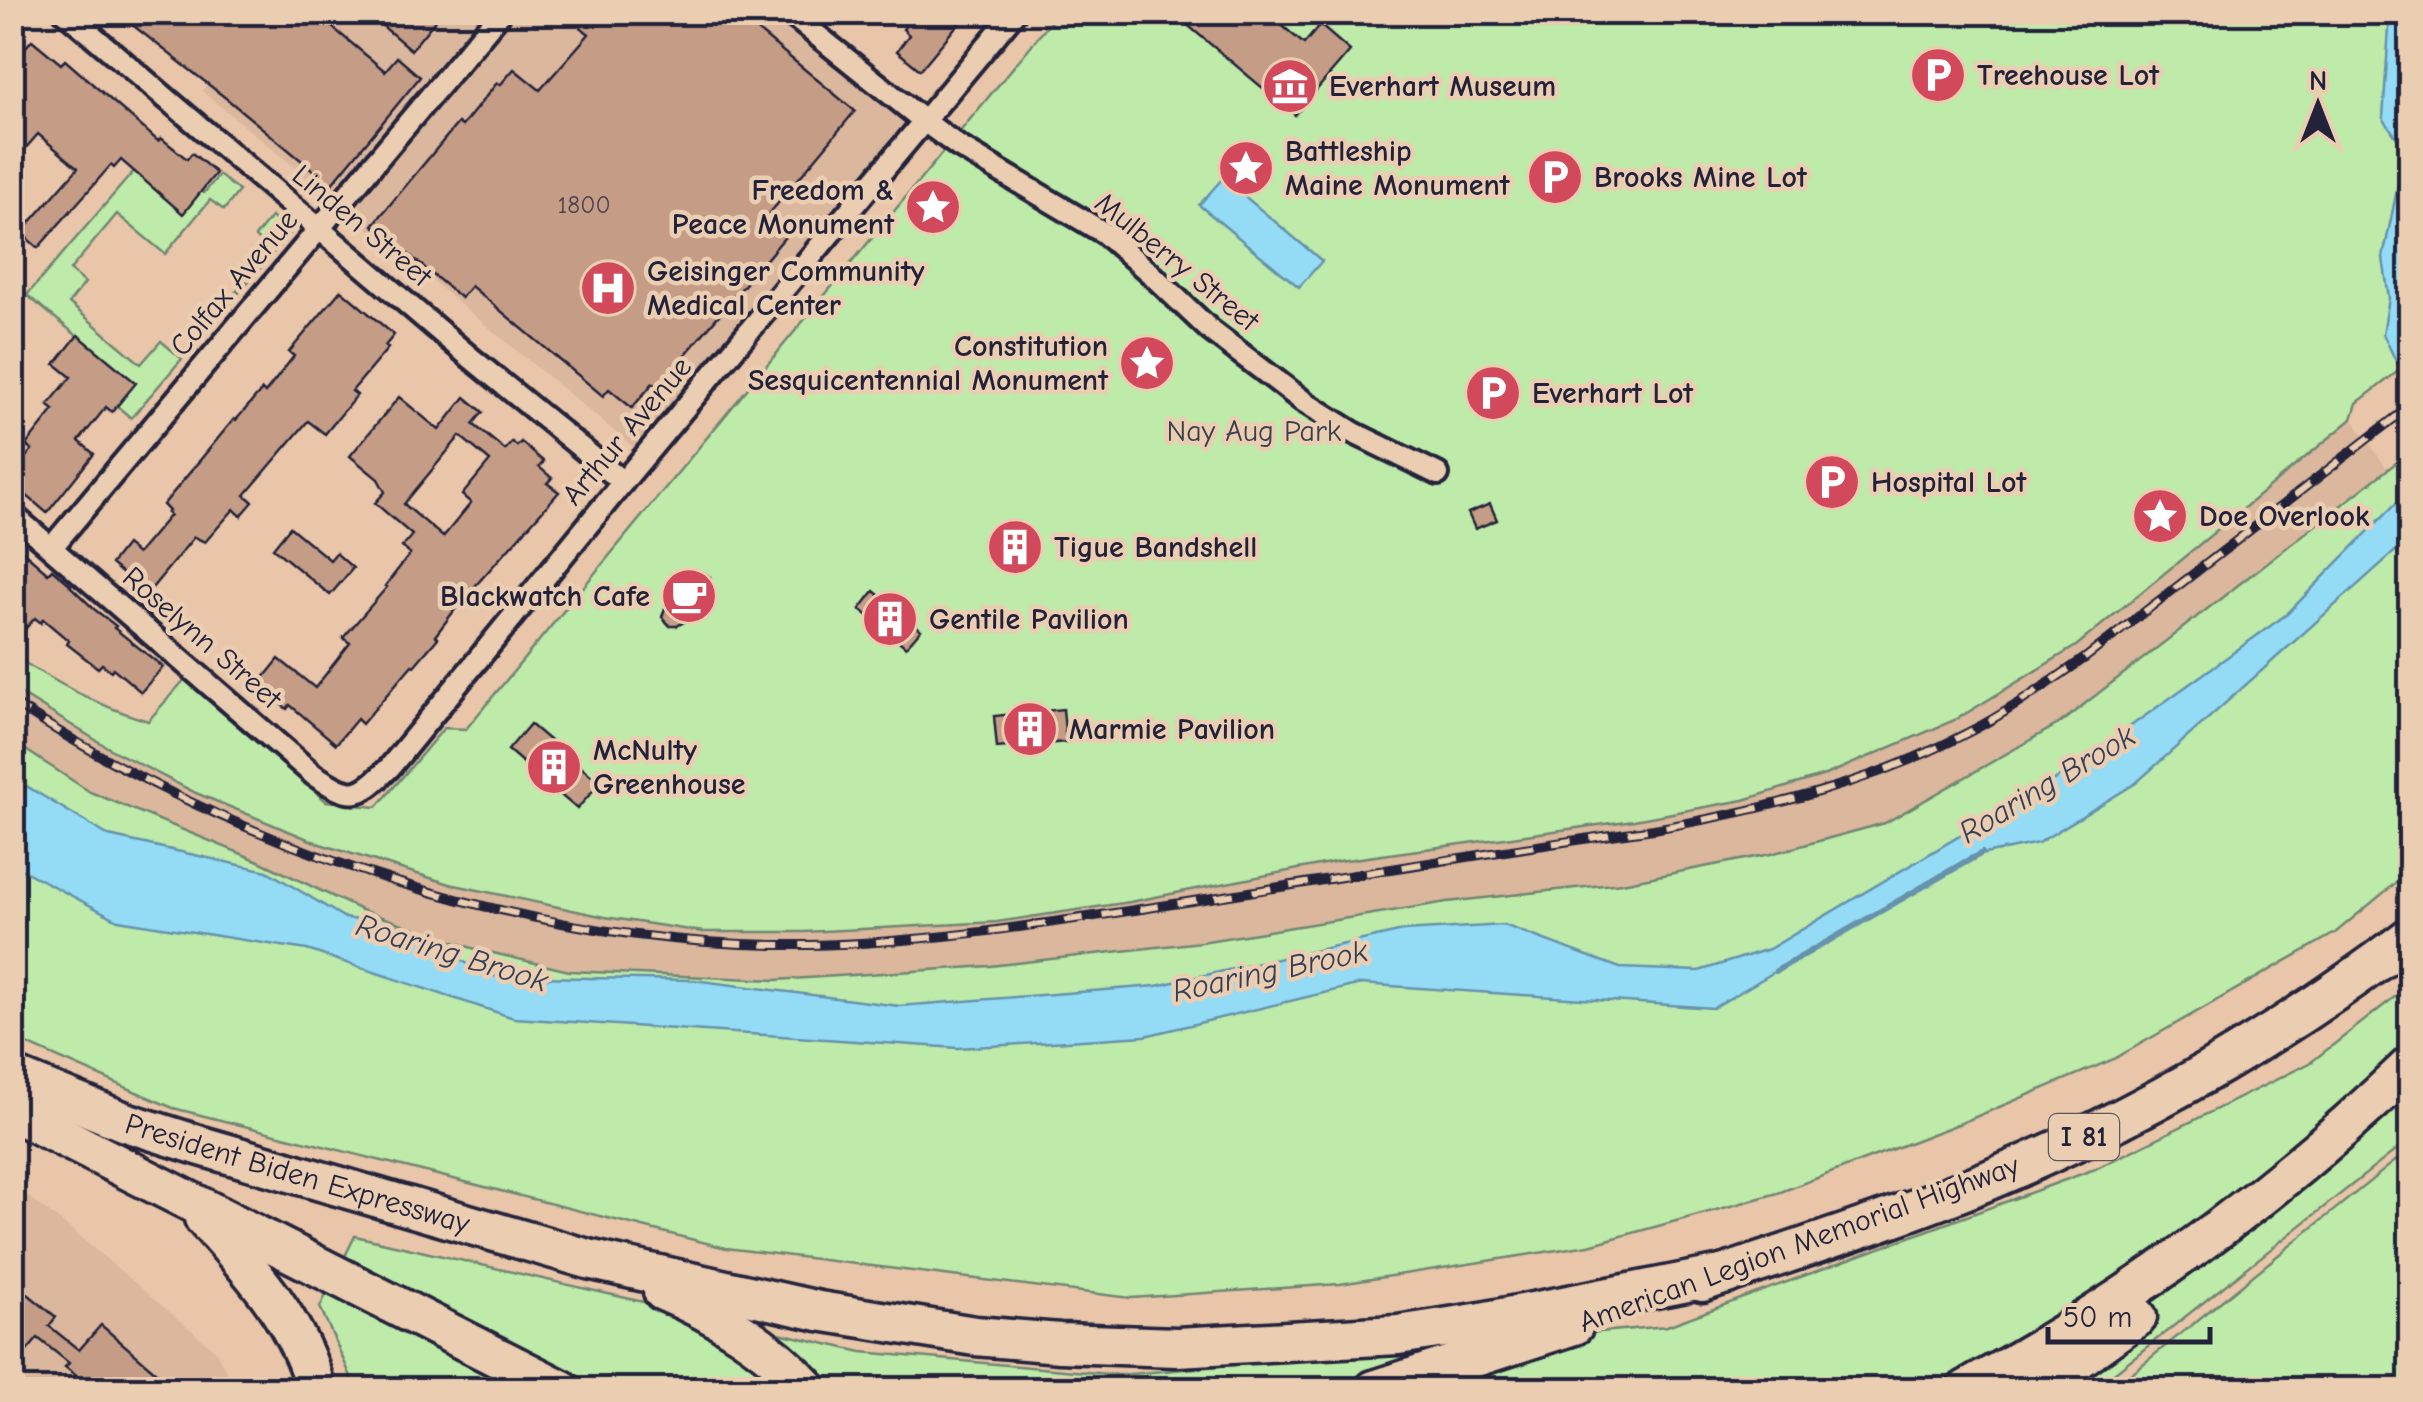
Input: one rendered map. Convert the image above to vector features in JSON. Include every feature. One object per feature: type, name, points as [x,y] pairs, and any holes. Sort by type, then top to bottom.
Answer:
[{"type":"highway","name":"American Legion Memorial Highway","points":[[1374,1390],[1878,1222],[2023,1165],[2182,1086],[2267,1036],[2410,937]]},
{"type":"highway","points":[[2034,1390],[2152,1307],[2284,1178],[2410,1066]]},
{"type":"highway","name":"President Biden Expressway","points":[[12,1076],[112,1117],[201,1146],[588,1259]]},
{"type":"highway","name":"President Biden Expressway","points":[[12,1111],[562,1390]]},
{"type":"highway","points":[[1966,1390],[2141,1286],[2284,1178]]},
{"type":"highway","points":[[189,1201],[281,1310],[301,1347],[316,1390]]},
{"type":"highway","points":[[588,1259],[819,1312],[899,1326],[989,1338],[1136,1346],[1216,1346],[1398,1334],[1482,1322],[1727,1274]]},
{"type":"highway","points":[[588,1259],[692,1303],[769,1353],[809,1390]]},
{"type":"street","name":"Linden Street","points":[[64,12],[623,482]]},
{"type":"street","name":"Colfax Avenue","points":[[52,546],[501,12]]},
{"type":"street","name":"Mulberry Street","points":[[788,12],[958,146],[1104,233],[1210,330],[1303,401],[1354,433],[1438,474]]},
{"type":"street","name":"Arthur Avenue","points":[[360,792],[390,768],[1015,12]]},
{"type":"street","name":"Roselynn Street","points":[[12,514],[314,775],[338,789],[360,792]]},
{"type":"shaded area","name":"Geisinger Community Medical Center","points":[[266,13],[773,13],[912,127],[637,450],[202,91]]},
{"type":"shaded area","points":[[2352,419],[2388,470],[2060,723],[1885,823],[1778,852],[1622,883],[1447,902],[1201,942],[990,966],[776,980],[569,971],[472,948],[361,910],[259,861],[90,792],[13,741],[12,689],[112,750],[196,793],[320,844],[450,884],[703,932],[804,932],[997,922],[1130,902],[1339,861],[1634,820],[1743,800],[1828,774],[1957,719],[2076,646]]},
{"type":"shaded area","points":[[12,1184],[215,1350],[235,1389],[13,1389]]},
{"type":"green space","name":"Nay Aug Park","points":[[1058,13],[2410,13],[2410,362],[2357,403],[2352,419],[2076,646],[1957,719],[1828,774],[1744,800],[1634,820],[1339,861],[1130,902],[997,922],[804,932],[703,932],[605,917],[450,884],[320,844],[196,793],[112,750],[13,689],[12,655],[78,693],[148,721],[186,678],[326,801],[336,799],[377,807],[444,728],[466,729]]},
{"type":"green space","points":[[134,171],[183,213],[219,175],[239,191],[224,210],[210,200],[165,254],[117,214],[70,270],[85,283],[69,303],[141,364],[161,341],[181,358],[270,251],[255,237],[271,217],[291,232],[131,418],[117,406],[135,383],[27,295]]},
{"type":"green space","points":[[2410,452],[2410,871],[2335,933],[2114,1059],[1778,1193],[1589,1245],[1340,1284],[1131,1298],[726,1248],[173,1108],[13,1038],[12,741],[90,792],[259,861],[361,910],[472,948],[569,971],[776,980],[990,966],[1201,942],[1447,902],[1622,883],[1771,854],[1885,823],[2060,723]]},
{"type":"green space","points":[[2410,985],[2410,1139],[2114,1373],[2087,1389],[357,1390],[320,1307],[355,1236],[862,1352],[1119,1375],[1667,1326],[2095,1169],[2310,1063]]},
{"type":"green space","points":[[2410,1149],[2410,1389],[2108,1389],[2122,1381]]},
{"type":"water","points":[[2390,13],[2410,13],[2410,390],[2383,334],[2389,298],[2383,258],[2405,150],[2383,118]]},
{"type":"water","points":[[1223,178],[1322,261],[1299,287],[1199,205]]},
{"type":"water","points":[[2410,489],[2410,538],[2136,783],[2038,843],[1970,857],[1713,1008],[1361,984],[1145,1036],[958,1048],[514,1018],[307,950],[118,920],[13,865],[13,778],[109,836],[267,871],[345,918],[399,926],[490,976],[693,980],[899,1006],[1156,986],[1403,931],[1504,925],[1620,968],[1699,971],[1769,949],[2064,774],[2287,614]]},
{"type":"building","points":[[116,12],[314,12],[385,71],[397,57],[420,77],[331,185]]},
{"type":"building","points":[[366,12],[442,12],[411,50]]},
{"type":"building","name":"Geisinger Community Medical Center","points":[[562,12],[735,12],[855,111],[769,214],[790,231],[658,387],[653,383],[632,408],[609,389],[603,396],[471,286],[461,298],[373,225],[458,123],[462,126],[497,83],[500,85],[514,69],[540,90],[589,34]]},
{"type":"building","points":[[928,12],[968,12],[920,70],[897,51],[909,35],[903,29],[915,14],[923,19]]},
{"type":"building","name":"Everhart Museum","points":[[1172,12],[1240,12],[1254,24],[1266,12],[1304,44],[1320,25],[1350,51],[1295,115]]},
{"type":"building","points":[[32,40],[61,64],[65,60],[158,141],[161,138],[187,159],[192,153],[216,173],[183,214],[121,160],[114,168],[111,165],[38,248],[21,233],[78,168],[38,134],[12,164],[12,63]]},
{"type":"building","points":[[341,290],[394,335],[385,346],[388,348],[352,391],[357,395],[325,434],[308,421],[245,495],[253,502],[241,516],[234,509],[205,542],[194,537],[147,594],[111,564],[126,545],[137,554],[170,515],[163,505],[234,419],[262,390],[265,393],[294,356],[289,352]]},
{"type":"building","points":[[78,335],[136,383],[112,412],[106,407],[79,441],[94,454],[47,513],[12,483],[12,473],[32,450],[26,445],[54,410],[48,405],[71,377],[55,364]]},
{"type":"building","points":[[399,397],[439,430],[465,397],[483,412],[473,424],[505,450],[512,442],[517,446],[521,442],[544,462],[539,467],[552,478],[547,483],[559,492],[460,603],[414,666],[362,724],[357,719],[336,744],[290,705],[287,709],[258,685],[279,659],[315,688],[350,643],[343,638],[410,554],[402,547],[412,535],[375,503],[385,492],[378,479],[350,456]],"holes":[[[460,436],[490,461],[462,495],[471,503],[443,537],[404,504]]]},
{"type":"building","points":[[1490,504],[1497,520],[1475,529],[1468,513]]},
{"type":"building","points":[[290,527],[330,560],[336,553],[353,568],[330,595],[273,548]]},
{"type":"building","name":"Tigue Bandshell","points":[[1015,531],[1026,536],[1031,547],[1026,558],[1015,563],[1004,558],[999,547],[1004,536]]},
{"type":"building","points":[[12,542],[48,573],[52,569],[114,628],[163,667],[141,692],[113,668],[111,671],[102,664],[98,668],[43,619],[41,623],[35,618],[12,644],[12,621],[24,607],[12,597]]},
{"type":"building","name":"Blackwatch Cafe","points":[[702,572],[710,577],[711,588],[684,622],[670,626],[662,617],[665,608],[693,574]]},
{"type":"building","name":"Gentile Pavilion","points":[[874,591],[921,630],[906,647],[860,609]]},
{"type":"building","name":"Marmie Pavilion","points":[[1063,709],[1066,742],[997,748],[994,716]]},
{"type":"building","name":"McNulty Greenhouse","points":[[530,724],[600,783],[577,809],[508,750]]},
{"type":"building","points":[[12,1281],[56,1317],[49,1326],[79,1350],[101,1325],[177,1390],[94,1390],[38,1338],[12,1369]]},
{"type":"waterway","name":"Roaring Brook","points":[[1776,971],[1982,853]]},
{"type":"railway","points":[[12,702],[100,755],[194,803],[292,845],[393,881],[497,909],[601,930],[706,942],[852,944],[979,932],[1654,829],[1775,804],[1855,781],[1932,750],[2028,697],[2085,658],[2410,406]]},
{"type":"place","name":"Treehouse Lot","points":[[1938,75]]},
{"type":"place","name":"Everhart Museum","points":[[1290,86]]},
{"type":"place","name":"Battleship Maine Monument","points":[[1246,168]]},
{"type":"place","name":"Brooks Mine Lot","points":[[1555,177]]},
{"type":"place","name":"Freedom & Peace Monument","points":[[933,207]]},
{"type":"place","name":"Geisinger Community Medical Center","points":[[608,288]]},
{"type":"place","name":"Constitution Sesquicentennial Monument","points":[[1147,363]]},
{"type":"place","name":"Everhart Lot","points":[[1493,393]]},
{"type":"place","name":"Hospital Lot","points":[[1832,482]]},
{"type":"place","name":"Doe Overlook","points":[[2160,516]]},
{"type":"place","name":"Tigue Bandshell","points":[[1015,547]]},
{"type":"place","name":"Blackwatch Cafe","points":[[689,596]]},
{"type":"place","name":"Gentile Pavilion","points":[[890,619]]},
{"type":"place","name":"Marmie Pavilion","points":[[1030,729]]},
{"type":"place","name":"McNulty Greenhouse","points":[[554,767]]}]
